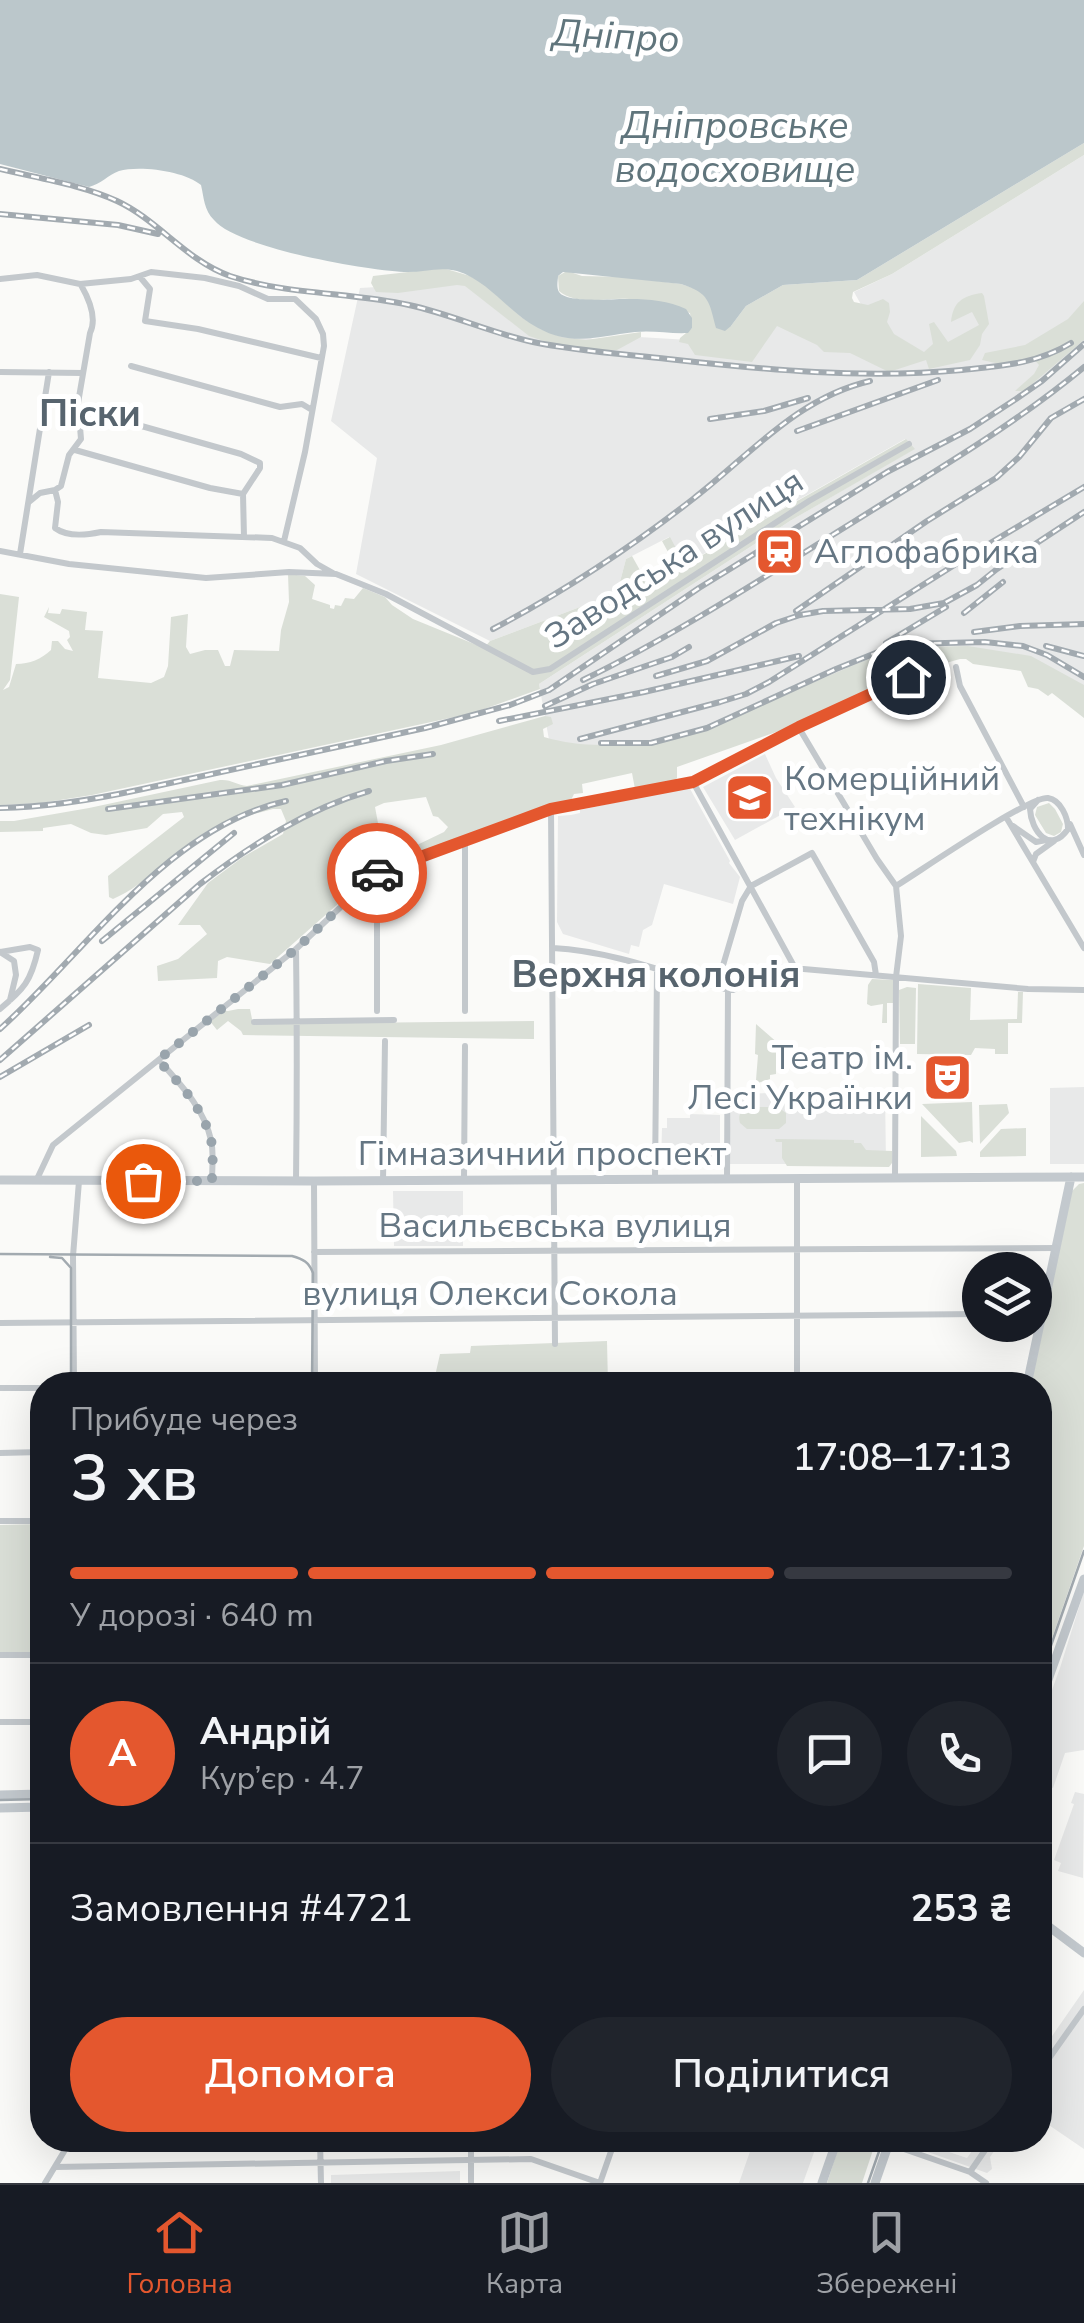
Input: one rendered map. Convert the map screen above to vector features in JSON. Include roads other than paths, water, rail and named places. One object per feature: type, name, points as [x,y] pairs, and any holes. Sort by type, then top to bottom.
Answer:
[{"type":"main road","points":[[1052,1270],[1071,1177]]},
{"type":"main road","name":"Гімназичний проспект","points":[[0,1180],[1084,1177]]},
{"type":"main road","points":[[1030,1372],[1035,1342]]},
{"type":"main road","points":[[1052,1668],[1084,1579]]},
{"type":"main road","points":[[0,1795],[30,1794]]},
{"type":"main road","points":[[0,1808],[30,1807]]},
{"type":"main road","points":[[1052,1929],[1084,1953]]},
{"type":"main road","points":[[822,2183],[833,2152]]},
{"type":"main road","points":[[875,2183],[882,2152]]},
{"type":"street","points":[[0,281],[37,275],[80,284],[131,280],[150,272],[205,278],[239,286],[268,299],[292,298],[311,312],[323,334],[321,358],[284,541]]},
{"type":"street","points":[[139,276],[150,288],[145,322],[321,358]]},
{"type":"street","points":[[29,502],[60,486],[69,456],[82,439],[78,403],[94,324],[80,284]]},
{"type":"street","points":[[131,366],[280,407],[302,404],[312,410]]},
{"type":"street","points":[[0,372],[83,373]]},
{"type":"street","points":[[20,554],[48,372]]},
{"type":"street","points":[[113,418],[241,454],[260,463],[243,494],[244,536]]},
{"type":"street","name":"Заводська вулиця","points":[[0,551],[121,571],[206,578],[289,572],[336,574],[386,594],[533,672],[550,669],[809,501],[909,444]]},
{"type":"street","points":[[75,450],[243,494]]},
{"type":"street","points":[[55,490],[55,528],[61,532],[244,536],[284,541],[336,574]]},
{"type":"street","points":[[38,1180],[52,1145],[296,949],[377,873],[551,809],[693,782],[799,727],[908,677],[943,667]]},
{"type":"street","points":[[956,668],[960,686],[1042,837],[1074,844],[1084,856]]},
{"type":"street","points":[[799,727],[876,859],[896,886],[901,936],[896,977],[895,1178]]},
{"type":"street","points":[[693,782],[794,968]]},
{"type":"street","points":[[896,886],[1044,798],[1056,802],[1084,856]]},
{"type":"street","points":[[1032,821],[1030,810],[1038,800]]},
{"type":"street","points":[[551,809],[556,1344]]},
{"type":"street","points":[[1006,818],[1036,842],[1054,840]]},
{"type":"street","points":[[1006,818],[1084,948]]},
{"type":"street","points":[[1032,863],[1036,854],[1068,829],[1066,818]]},
{"type":"street","points":[[465,1011],[466,840]]},
{"type":"street","points":[[727,1180],[728,989],[719,979],[742,901],[751,886],[812,853],[874,962],[876,975]]},
{"type":"street","points":[[377,873],[378,1010]]},
{"type":"street","points":[[0,952],[30,947],[38,950],[27,984],[0,1009]]},
{"type":"street","points":[[553,948],[603,954],[734,990],[781,968],[1028,989],[1084,990]]},
{"type":"street","points":[[296,949],[296,1181]]},
{"type":"street","points":[[0,952],[14,961],[16,976],[9,1002]]},
{"type":"street","points":[[655,1180],[657,970]]},
{"type":"street","points":[[254,1022],[394,1020]]},
{"type":"street","points":[[382,1181],[385,1041]]},
{"type":"street","points":[[464,1180],[465,1046]]},
{"type":"street","points":[[158,1060],[188,1093],[204,1120],[212,1146],[212,1181]]},
{"type":"street","points":[[797,1179],[797,1372]]},
{"type":"street","points":[[74,1372],[73,1256],[78,1181]]},
{"type":"street","points":[[314,1181],[317,1372]]},
{"type":"street","name":"Васильєвська вулиця","points":[[314,1252],[1058,1248]]},
{"type":"street","name":"вулиця Олекси Сокола","points":[[0,1323],[962,1314]]},
{"type":"street","points":[[0,1388],[30,1388]]},
{"type":"street","points":[[0,1453],[30,1452]]},
{"type":"street","points":[[0,1522],[30,1521]]},
{"type":"street","points":[[0,1655],[30,1655]]},
{"type":"street","points":[[0,1722],[30,1722]]},
{"type":"street","points":[[1052,2055],[1084,2008]]},
{"type":"street","points":[[45,2183],[64,2152]]},
{"type":"street","points":[[320,2152],[321,2183]]},
{"type":"street","points":[[471,2152],[471,2183]]},
{"type":"street","points":[[55,2167],[531,2159],[600,2183],[611,2152]]},
{"type":"street","points":[[915,2152],[970,2172],[986,2183]]},
{"type":"street","points":[[970,2172],[984,2152]]},
{"type":"water","name":"Дніпровське водосховище","points":[[0,0],[1084,0],[1084,143],[857,280],[783,285],[746,306],[725,331],[716,328],[707,300],[691,287],[563,272],[558,276],[557,286],[564,296],[673,304],[686,309],[692,318],[692,328],[688,333],[563,337],[538,328],[479,282],[457,271],[404,272],[361,267],[248,240],[214,220],[206,208],[201,185],[184,176],[162,170],[128,169],[89,187],[0,164]]},
{"type":"tram line","points":[[0,1254],[299,1258],[313,1273],[312,1372]]},
{"type":"tram line","points":[[50,1257],[62,1258],[71,1268],[71,1372]]},
{"type":"tram line","points":[[1052,1643],[1084,1551]]},
{"type":"tram line","points":[[0,1800],[30,1799]]},
{"type":"tram line","points":[[868,2183],[879,2152]]},
{"type":"railway","points":[[0,169],[75,186],[117,201],[200,261],[230,276],[274,287],[409,305],[550,345],[741,367],[888,374],[1005,365],[1045,356],[1071,343]]},
{"type":"railway","points":[[0,214],[118,225],[158,234]]},
{"type":"railway","points":[[0,808],[138,790],[425,728],[549,690],[699,588],[887,472],[970,429],[1042,381],[1084,344]]},
{"type":"railway","points":[[583,680],[721,604],[943,466],[1084,367]]},
{"type":"railway","points":[[797,431],[938,380]]},
{"type":"railway","points":[[493,629],[570,585],[645,535],[797,414],[844,389],[870,381]]},
{"type":"railway","points":[[710,419],[764,411],[808,398]]},
{"type":"railway","points":[[796,611],[996,478],[1051,418],[1084,399]]},
{"type":"railway","points":[[580,739],[746,694],[1084,487]]},
{"type":"railway","points":[[656,676],[707,661],[776,623],[800,615],[910,609],[944,603],[1084,512]]},
{"type":"railway","points":[[964,613],[1003,582]]},
{"type":"railway","points":[[886,643],[946,607]]},
{"type":"railway","points":[[974,632],[1084,624]]},
{"type":"railway","points":[[601,743],[651,743],[707,728],[836,669],[906,644],[985,642],[1023,646],[1084,677]]},
{"type":"railway","points":[[1046,646],[1084,656]]},
{"type":"railway","points":[[545,706],[689,647]]},
{"type":"railway","points":[[499,721],[799,656]]},
{"type":"railway","points":[[108,809],[282,785],[433,754]]},
{"type":"railway","points":[[0,1060],[219,870],[302,818],[369,791]]},
{"type":"railway","points":[[0,1029],[166,864],[243,815],[286,801]]},
{"type":"railway","points":[[102,941],[234,833]]},
{"type":"railway","points":[[0,1077],[89,1025]]},
{"type":"place","name":"Аглофабрика","points":[[779,551]]},
{"type":"place","name":"Комерційний технікум","points":[[749,798]]},
{"type":"place","name":"Театр ім. Лесі Українки","points":[[948,1077]]},
{"type":"district","name":"Піски","points":[[90,413]]},
{"type":"district","name":"Верхня колонія","points":[[656,974]]},
{"type":"water label","name":"Дніпро","points":[[616,36]]}]
